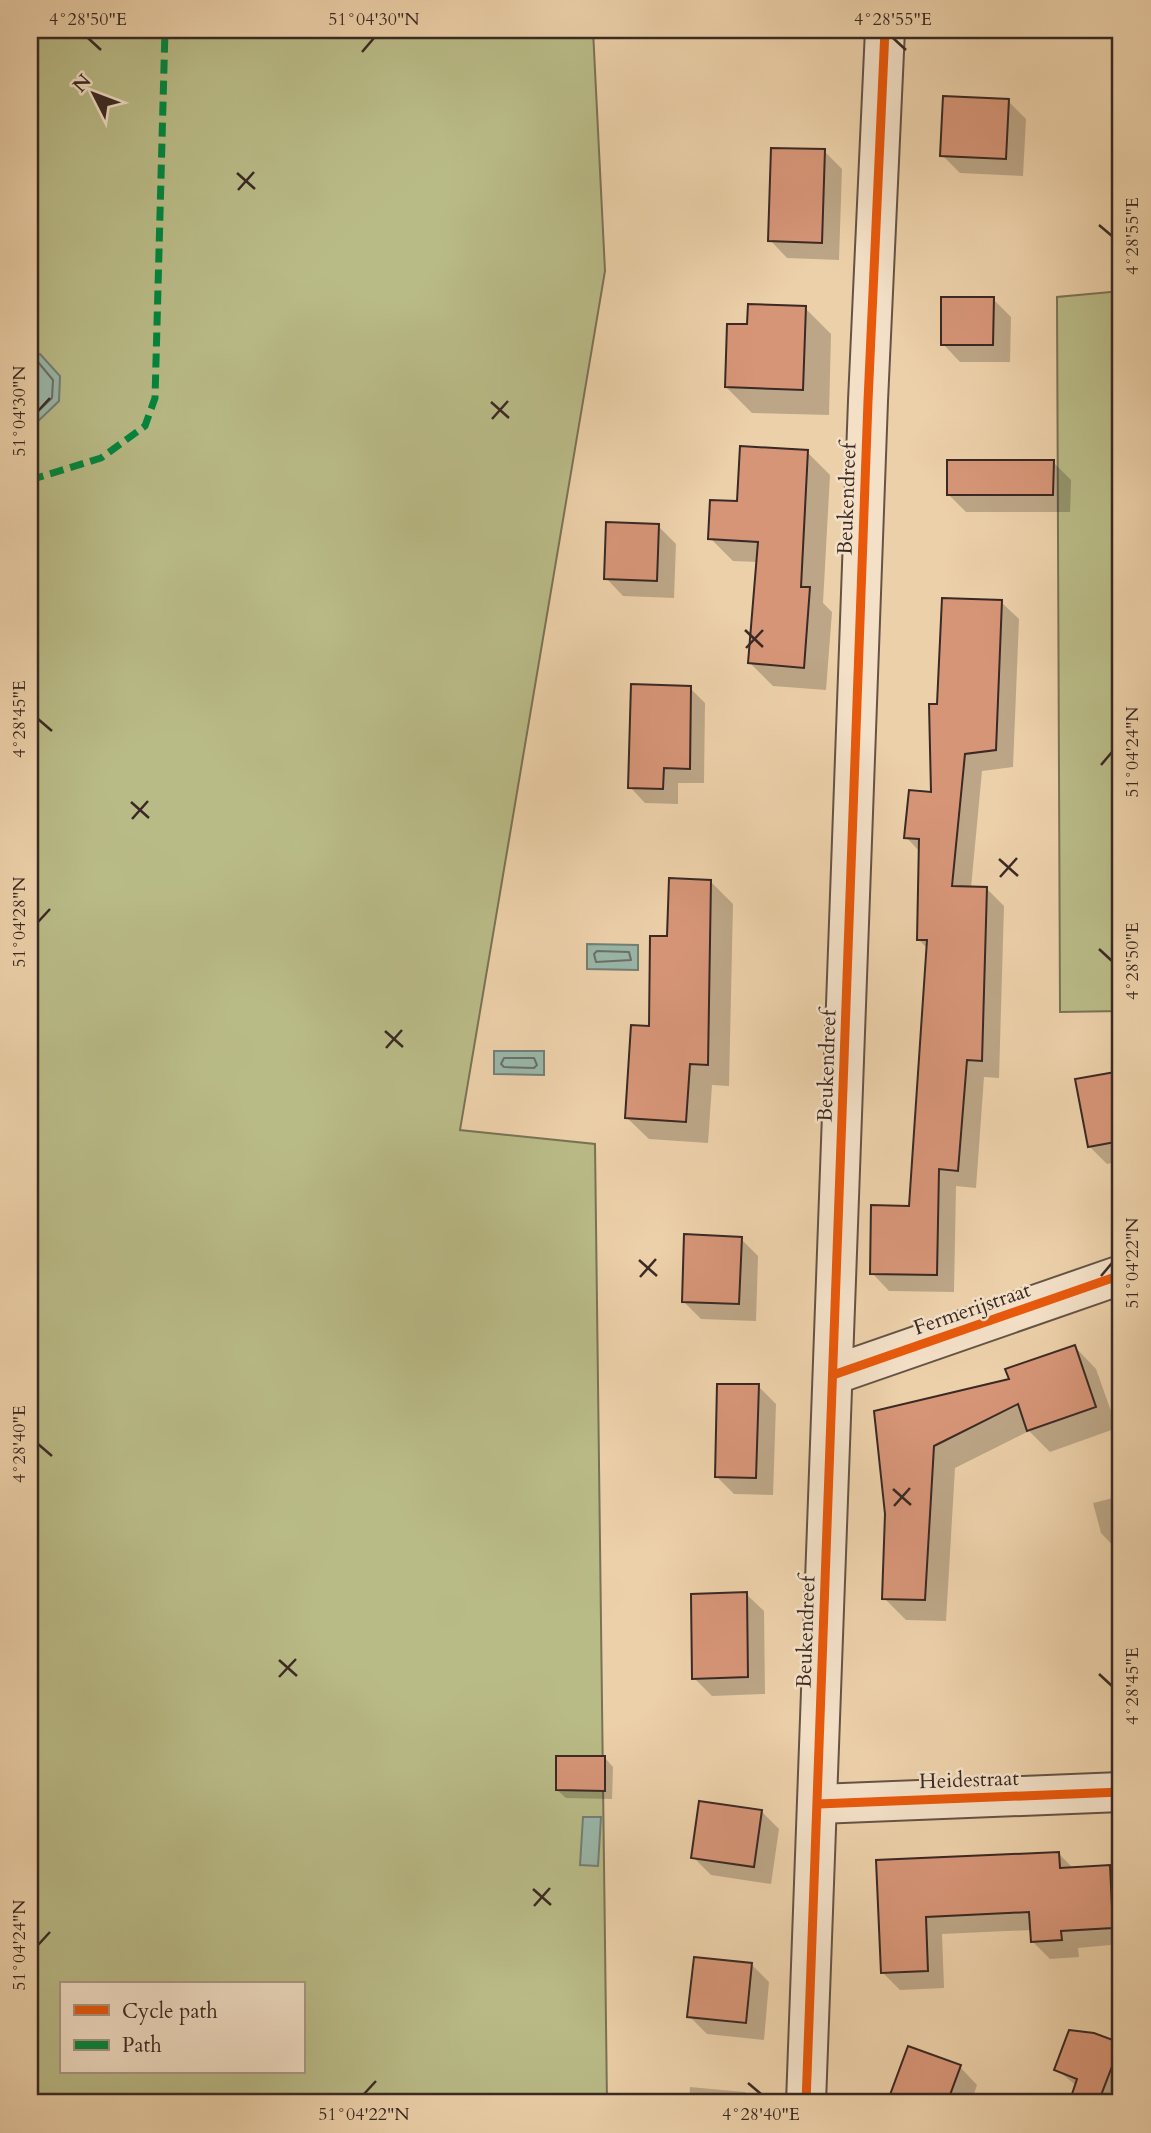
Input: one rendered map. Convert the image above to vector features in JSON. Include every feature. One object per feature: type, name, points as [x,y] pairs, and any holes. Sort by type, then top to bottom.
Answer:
[{"type":"street","name":"Beukendreef","points":[[806,2103],[868,401],[885,30]]},
{"type":"street","name":"Fermerijstraat","points":[[834,1375],[1121,1275]]},
{"type":"street","name":"Heidestraat","points":[[818,1804],[1121,1792]]},
{"type":"green space","points":[[30,30],[593,30],[605,271],[460,1130],[595,1144],[607,2103],[30,2103]]},
{"type":"green space","points":[[1121,291],[1121,1011],[1060,1012],[1057,297]]},
{"type":"water","points":[[40,354],[60,376],[59,401],[30,429],[30,355]]},
{"type":"water","points":[[587,944],[638,945],[638,970],[587,969]]},
{"type":"water","points":[[494,1051],[544,1051],[544,1075],[494,1074]]},
{"type":"water","points":[[583,1817],[601,1817],[598,1866],[580,1865]]},
{"type":"building","points":[[943,96],[1009,99],[1006,159],[940,156]]},
{"type":"building","points":[[771,148],[825,149],[822,243],[768,241]]},
{"type":"building","points":[[941,297],[994,297],[993,345],[941,345]]},
{"type":"building","points":[[748,304],[806,306],[803,390],[725,387],[727,324],[747,324]]},
{"type":"building","points":[[740,446],[808,450],[801,587],[810,587],[804,668],[748,663],[758,542],[708,539],[710,500],[737,501]]},
{"type":"building","points":[[947,460],[1054,460],[1053,495],[947,495]]},
{"type":"building","points":[[606,522],[659,524],[657,581],[604,579]]},
{"type":"building","points":[[942,598],[1002,600],[996,750],[965,754],[952,886],[987,887],[982,1061],[967,1060],[958,1171],[939,1169],[937,1275],[870,1274],[871,1205],[909,1206],[927,940],[917,940],[919,839],[904,838],[909,790],[931,792],[929,704],[937,704]]},
{"type":"building","points":[[631,684],[691,686],[690,769],[664,768],[663,789],[628,788]]},
{"type":"building","points":[[669,878],[711,880],[708,1065],[690,1064],[686,1122],[625,1118],[631,1025],[649,1026],[650,936],[667,936]]},
{"type":"building","points":[[1121,1071],[1121,1141],[1088,1147],[1075,1079]]},
{"type":"building","points":[[684,1234],[742,1237],[739,1304],[682,1302]]},
{"type":"building","points":[[1075,1345],[1096,1407],[1027,1431],[1018,1404],[934,1446],[925,1600],[882,1599],[885,1514],[874,1411],[1009,1379],[1005,1369]]},
{"type":"building","points":[[717,1384],[759,1384],[756,1478],[715,1477]]},
{"type":"building","points":[[747,1592],[748,1677],[692,1679],[691,1594]]},
{"type":"building","points":[[556,1756],[605,1756],[605,1791],[556,1790]]},
{"type":"building","points":[[699,1801],[762,1810],[754,1867],[691,1858]]},
{"type":"building","points":[[1059,1852],[1060,1868],[1110,1865],[1113,1928],[1061,1931],[1062,1940],[1031,1942],[1029,1912],[926,1917],[928,1971],[881,1973],[876,1860]]},
{"type":"building","points":[[694,1957],[752,1963],[746,2023],[687,2017]]},
{"type":"building","points":[[1069,2030],[1094,2033],[1121,2043],[1098,2103],[1069,2103],[1077,2079],[1054,2070]]},
{"type":"building","points":[[908,2046],[961,2065],[947,2103],[887,2103]]},
{"type":"marked path","points":[[30,480],[101,458],[145,426],[155,398],[165,30]]},
{"type":"cycle path","points":[[806,2103],[868,401],[885,30]]},
{"type":"cycle path","points":[[833,1375],[1121,1275]]},
{"type":"cycle path","points":[[818,1804],[1121,1792]]}]
